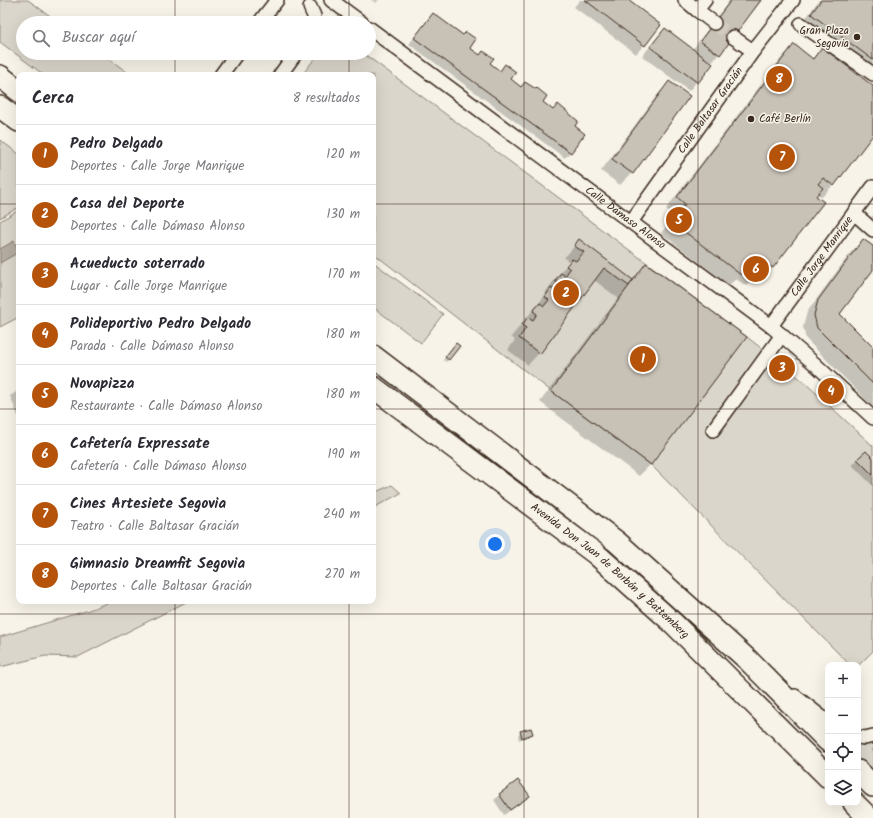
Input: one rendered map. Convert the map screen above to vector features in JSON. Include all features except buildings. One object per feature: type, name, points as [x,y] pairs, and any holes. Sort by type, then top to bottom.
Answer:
[{"type":"main road","points":[[0,76],[16,88]]},
{"type":"main road","points":[[0,107],[16,119]]},
{"type":"main road","points":[[376,358],[603,531],[748,660],[825,738]]},
{"type":"main road","name":"Avenida Don Juan de Borbón y Battemberg","points":[[376,389],[596,554],[673,622],[825,774]]},
{"type":"main road","points":[[861,774],[873,786]]},
{"type":"main road","points":[[857,806],[870,818]]},
{"type":"street","points":[[265,16],[277,0]]},
{"type":"street","points":[[684,0],[701,5],[714,23]]},
{"type":"street","name":"Calle Baltasar Gracián","points":[[631,222],[753,51],[793,0]]},
{"type":"street","points":[[338,2],[354,16]]},
{"type":"street","points":[[310,7],[314,16]]},
{"type":"street","points":[[801,24],[873,74]]},
{"type":"street","name":"Calle Dámaso Alonso","points":[[376,33],[771,326],[873,418]]},
{"type":"street","points":[[733,37],[753,51]]},
{"type":"street","points":[[223,72],[232,60]]},
{"type":"street","points":[[282,72],[291,60]]},
{"type":"street","name":"Calle Jorge Manrique","points":[[771,326],[873,188]]},
{"type":"street","points":[[854,213],[873,230]]},
{"type":"street","points":[[713,430],[782,335]]},
{"type":"street","points":[[748,660],[825,720]]},
{"type":"street","points":[[861,737],[873,736]]},
{"type":"shaded area","points":[[0,0],[28,0],[50,16],[16,16],[16,54],[0,42]]},
{"type":"shaded area","points":[[24,60],[111,60],[127,72],[40,72]]},
{"type":"shaded area","points":[[314,60],[372,60],[747,337],[803,381],[873,446],[873,651],[861,663],[847,662],[651,465],[551,391],[376,255],[376,72],[304,72]]},
{"type":"shaded area","points":[[0,140],[16,152],[16,209],[0,218]]},
{"type":"shaded area","points":[[16,212],[16,319],[0,327],[0,221]]},
{"type":"shaded area","points":[[14,241],[16,245],[16,254],[0,263],[0,249]]},
{"type":"shaded area","points":[[376,264],[443,314],[421,343],[376,309]]},
{"type":"shaded area","points":[[392,485],[401,493],[376,506],[376,492]]},
{"type":"shaded area","points":[[104,604],[182,604],[78,657],[45,656],[0,667],[0,637]]},
{"type":"shaded area","points":[[861,744],[873,744],[873,775],[861,763]]},
{"type":"tunnel","points":[[714,23],[733,37]]},
{"type":"place","name":"Gran Plaza Segovia","points":[[857,37]]},
{"type":"place","name":"Gimnasio Dreamfit Segovia","points":[[779,79]]},
{"type":"place","name":"Café Berlín","points":[[751,119]]},
{"type":"place","name":"Cines Artesiete Segovia","points":[[782,157]]},
{"type":"place","name":"Novapizza","points":[[679,220]]},
{"type":"place","name":"Cafetería Expressate","points":[[756,269]]},
{"type":"place","name":"Casa del Deporte","points":[[566,293]]},
{"type":"place","name":"Pedro Delgado","points":[[643,359]]},
{"type":"place","name":"Acueducto soterrado","points":[[782,368]]},
{"type":"place","name":"Polideportivo Pedro Delgado","points":[[831,391]]}]
